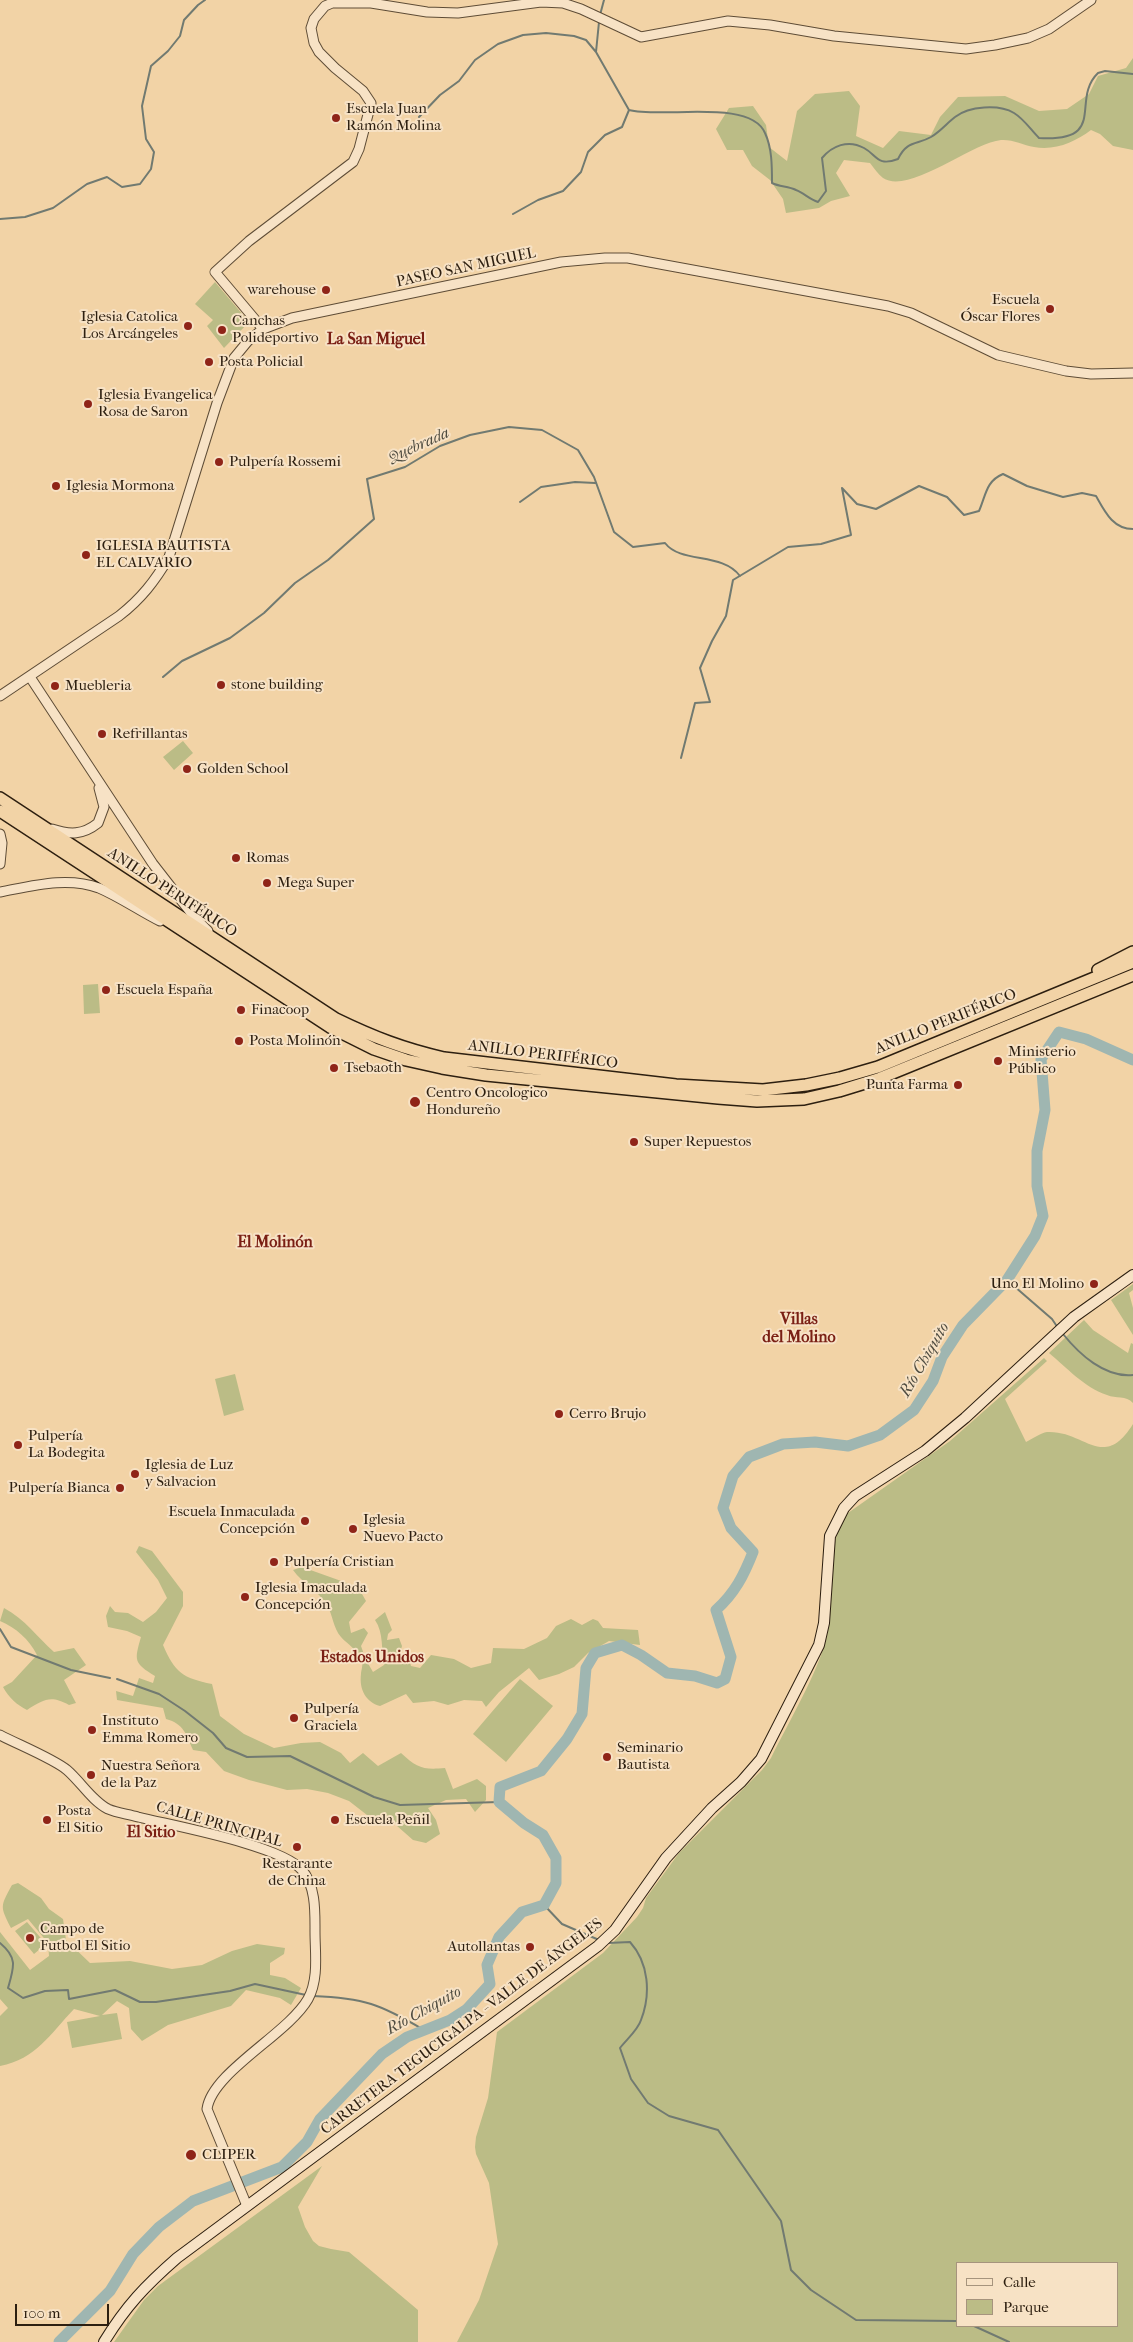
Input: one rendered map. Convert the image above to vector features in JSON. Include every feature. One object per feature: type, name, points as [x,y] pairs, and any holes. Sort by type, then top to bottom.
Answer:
[{"type":"highway","name":"ANILLO PERIFÉRICO","points":[[0,798],[336,1019],[378,1040],[407,1050],[444,1058],[676,1085],[763,1090],[806,1086],[878,1067],[1133,962]]},
{"type":"highway","name":"ANILLO PERIFÉRICO","points":[[0,811],[192,939],[330,1027],[374,1049],[406,1060],[486,1075],[757,1101],[804,1099],[878,1079],[1133,975]]},
{"type":"highway","points":[[1074,986],[1102,967],[1133,952]]},
{"type":"main road","name":"CARRETERA TEGUCIGALPA - VALLE DE ÁNGELES","points":[[104,2342],[116,2322],[144,2287],[244,2202],[606,1940],[666,1858],[712,1808],[742,1782],[761,1760],[819,1645],[824,1623],[830,1536],[844,1508],[856,1496],[925,1451],[965,1418],[1067,1323],[1133,1274]]},
{"type":"street","points":[[262,329],[215,272],[249,241],[352,162],[359,150],[371,103],[354,82],[319,52],[312,35],[311,28],[314,19],[325,6],[332,3],[371,3],[427,12],[458,13],[541,2],[563,3],[581,9],[641,37],[728,21],[770,25],[834,36],[966,49],[1028,38],[1049,29],[1091,0]]},
{"type":"street","name":"PASEO SAN MIGUEL","points":[[0,696],[119,616],[146,592],[157,578],[169,557],[217,403],[234,358],[248,341],[262,329],[292,318],[561,262],[628,258],[888,306],[911,313],[998,356],[1024,362],[1091,374],[1133,373]]},
{"type":"street","points":[[30,677],[159,871],[195,918],[222,945]]},
{"type":"street","points":[[43,827],[74,834],[82,833],[98,823],[104,807],[102,796],[92,772]]},
{"type":"street","points":[[0,834],[2,843],[0,864]]},
{"type":"street","points":[[0,892],[50,882],[73,883],[98,888],[192,939]]},
{"type":"street","name":"CALLE PRINCIPAL","points":[[0,1735],[66,1769],[86,1791],[108,1809],[264,1849],[290,1859],[303,1871],[312,1890],[315,1912],[315,1975],[312,1991],[304,2006],[220,2084],[208,2102],[207,2109],[244,2202]]},
{"type":"green space","points":[[1133,58],[1133,150],[1113,146],[1100,134],[1091,130],[1071,142],[1050,148],[1034,147],[1013,141],[1001,140],[988,143],[924,174],[908,180],[894,181],[883,178],[870,163],[844,160],[836,173],[850,196],[831,201],[819,208],[786,213],[783,199],[770,180],[752,166],[743,150],[727,150],[716,129],[729,108],[753,106],[766,125],[769,147],[787,161],[797,111],[815,94],[849,91],[860,106],[856,136],[883,148],[899,131],[931,135],[940,117],[958,97],[1005,96],[1039,111],[1067,109],[1089,94],[1098,76],[1126,68]]},
{"type":"green space","points":[[215,282],[249,322],[224,348],[207,326],[213,320],[195,304]]},
{"type":"green space","points":[[183,741],[193,753],[174,770],[163,757]]},
{"type":"green space","points":[[98,984],[100,1013],[84,1014],[83,985]]},
{"type":"green space","points":[[1133,1284],[1133,1290],[1129,1293],[1133,1308],[1133,1335],[1111,1300]]},
{"type":"green space","points":[[1084,1320],[1093,1330],[1128,1353],[1131,1343],[1133,1344],[1133,1403],[1124,1398],[1099,1392],[1076,1377],[1049,1353]]},
{"type":"green space","points":[[1044,1358],[1047,1361],[1005,1399],[1026,1442],[1047,1432],[1060,1433],[1103,1447],[1112,1445],[1122,1438],[1133,1424],[1133,2342],[457,2342],[479,2300],[498,2244],[489,2183],[476,2154],[475,2147],[476,2137],[488,2098],[497,2032],[603,1953],[637,1917],[643,1908],[646,1898],[679,1853],[762,1770],[771,1758],[802,1698],[823,1650],[829,1620],[832,1556],[840,1527],[848,1513],[950,1441]]},
{"type":"green space","points":[[235,1374],[244,1410],[224,1416],[215,1379]]},
{"type":"green space","points":[[139,1546],[152,1551],[183,1592],[183,1606],[163,1645],[167,1654],[181,1673],[212,1684],[220,1716],[244,1734],[274,1748],[320,1742],[341,1753],[350,1763],[363,1753],[378,1766],[401,1753],[421,1767],[431,1769],[445,1768],[453,1789],[477,1779],[486,1786],[486,1800],[475,1812],[466,1799],[446,1800],[428,1808],[436,1820],[440,1834],[426,1843],[413,1840],[388,1818],[367,1815],[349,1801],[328,1793],[307,1789],[287,1790],[224,1771],[206,1752],[193,1750],[181,1727],[166,1719],[163,1708],[117,1700],[116,1691],[133,1696],[139,1678],[153,1683],[155,1676],[139,1664],[137,1651],[141,1637],[127,1631],[108,1627],[106,1616],[110,1606],[115,1612],[128,1613],[143,1622],[156,1612],[167,1598],[158,1580],[136,1552]]},
{"type":"green space","points":[[302,1567],[358,1587],[366,1601],[349,1622],[351,1633],[364,1628],[368,1633],[361,1646],[373,1672],[384,1665],[381,1636],[375,1620],[385,1612],[392,1630],[388,1634],[387,1640],[399,1638],[402,1646],[399,1657],[409,1659],[411,1666],[420,1668],[431,1655],[454,1659],[471,1668],[491,1663],[493,1648],[524,1649],[547,1638],[556,1626],[571,1619],[582,1625],[593,1619],[598,1621],[603,1628],[638,1630],[640,1645],[609,1641],[588,1653],[574,1667],[539,1680],[529,1668],[499,1692],[486,1707],[482,1701],[464,1700],[448,1705],[434,1701],[413,1703],[406,1694],[380,1706],[371,1702],[362,1690],[361,1658],[338,1633],[327,1605],[293,1570]]},
{"type":"green space","points":[[4,1608],[25,1623],[54,1652],[74,1648],[86,1665],[64,1680],[76,1703],[69,1705],[52,1699],[38,1703],[27,1710],[8,1695],[3,1687],[12,1682],[37,1655],[22,1635],[0,1621]]},
{"type":"green space","points":[[520,1679],[553,1706],[506,1762],[473,1734]]},
{"type":"green space","points":[[18,1883],[41,1898],[49,1909],[63,1919],[66,1940],[90,1963],[130,1961],[172,1969],[202,1965],[232,1951],[257,1944],[285,1948],[284,1954],[270,1963],[270,1975],[285,1978],[301,1988],[291,2005],[280,1998],[246,1990],[231,2006],[168,2025],[142,2041],[131,2029],[129,2008],[117,2001],[102,2015],[117,2013],[122,2039],[72,2048],[67,2022],[100,2016],[74,2009],[50,2036],[33,2051],[13,2063],[0,2066],[0,2016],[8,2008],[0,1999],[0,1932],[30,1970],[49,1956],[48,1943],[28,1919],[11,1928],[3,1911],[5,1898],[12,1885]]},
{"type":"green space","name":"Campo de Futbol El Sitio","points":[[27,1922],[46,1944],[34,1954],[15,1931]]},
{"type":"green space","points":[[322,2166],[298,2207],[305,2227],[313,2241],[319,2246],[349,2252],[418,2310],[418,2342],[114,2342],[144,2300],[158,2286]]},
{"type":"waterway","points":[[0,219],[25,217],[53,208],[87,184],[107,177],[122,187],[140,184],[151,169],[154,152],[146,139],[142,106],[151,66],[168,51],[180,36],[184,20],[205,0]]},
{"type":"waterway","points":[[600,15],[604,0]]},
{"type":"waterway","points":[[599,22],[596,52],[629,110],[644,112],[724,113],[742,116],[756,122],[765,133],[769,145],[772,183],[799,191],[818,202],[826,191],[822,158],[835,147],[846,144],[858,145],[881,161],[891,161],[898,159],[901,153],[909,146],[935,135],[961,113],[968,110],[992,107],[1008,110],[1018,115],[1039,138],[1060,137],[1074,133],[1081,126],[1090,84],[1098,73],[1105,71],[1133,74]]},
{"type":"waterway","points":[[419,117],[440,95],[459,81],[475,60],[498,44],[523,35],[546,33],[574,36],[586,40],[596,52]]},
{"type":"waterway","points":[[513,214],[538,200],[563,191],[581,172],[588,152],[605,135],[622,127],[629,110]]},
{"type":"waterway","name":"Quebrada","points":[[163,677],[182,661],[230,638],[264,613],[295,583],[328,560],[374,519],[367,479],[405,467],[440,446],[470,435],[509,427],[542,430],[578,450],[594,477],[614,532],[633,547],[665,543],[681,554],[723,564],[740,576]]},
{"type":"waterway","name":"Quebrada","points":[[681,758],[695,703],[710,702],[700,668],[726,616],[733,580],[788,547],[821,544],[851,535],[842,488],[857,504],[876,509],[919,486],[947,497],[964,515],[979,511],[985,494],[993,480],[1003,474],[1027,486],[1063,497],[1082,493],[1096,496],[1106,513],[1115,523],[1133,529]]},
{"type":"waterway","points":[[520,502],[541,487],[575,482],[595,483]]},
{"type":"waterway","name":"Río Chiquito","points":[[59,2342],[110,2291],[133,2254],[159,2227],[193,2201],[282,2167],[307,2142],[320,2119],[382,2054],[407,2037],[450,2020],[467,2009],[490,1984],[487,1965],[499,1937],[522,1912],[544,1905],[556,1883],[556,1858],[543,1835],[524,1823],[499,1802],[500,1787],[541,1771],[567,1739],[582,1714],[586,1668],[595,1653],[622,1645],[641,1655],[667,1673],[695,1676],[717,1683],[725,1679],[731,1657],[716,1610],[729,1597],[738,1583],[753,1552],[731,1528],[723,1508],[733,1476],[749,1457],[783,1444],[815,1442],[848,1446],[880,1435],[914,1410],[933,1381],[942,1357],[963,1325],[1007,1280],[1035,1236],[1043,1216],[1037,1186],[1037,1151],[1045,1110],[1041,1059],[1059,1032],[1086,1039],[1133,1060]]},
{"type":"waterway","points":[[1007,1280],[1052,1319],[1058,1328]]},
{"type":"waterway","points":[[1063,1334],[1085,1357],[1103,1369],[1112,1373],[1133,1375]]},
{"type":"waterway","points":[[0,1629],[11,1647],[71,1670],[110,1678]]},
{"type":"waterway","points":[[117,1679],[159,1694],[213,1733],[226,1748],[247,1757],[290,1756],[374,1797],[400,1805],[499,1802]]},
{"type":"waterway","points":[[544,1905],[562,1924],[599,1940]]},
{"type":"waterway","points":[[608,1943],[630,1942],[641,1959],[646,1979],[646,2000],[641,2020],[635,2031],[620,2048],[631,2079],[648,2103],[669,2116],[718,2130],[781,2221],[791,2270],[811,2290],[856,2320],[956,2321]]},
{"type":"waterway","points":[[0,1943],[10,1953],[13,1963],[8,1988],[23,1998],[45,1991],[68,1990],[69,1999],[115,1990],[140,2002],[156,2002],[230,1991],[255,1984],[306,1995]]},
{"type":"waterway","points":[[313,1996],[346,1998],[371,2004],[383,2008],[424,2030]]},
{"type":"waterway","points":[[976,2327],[1009,2342]]},
{"type":"place","name":"Escuela Juan Ramón Molina","points":[[336,118]]},
{"type":"place","name":"warehouse","points":[[326,290]]},
{"type":"place","name":"Escuela Óscar Flores","points":[[1050,309]]},
{"type":"place","name":"Iglesia Catolica Los Arcángeles","points":[[188,326]]},
{"type":"place","name":"Canchas Polideportivo","points":[[222,330]]},
{"type":"place","name":"Posta Policial","points":[[209,362]]},
{"type":"place","name":"Iglesia Evangelica Rosa de Saron","points":[[88,404]]},
{"type":"place","name":"Pulpería Rossemi","points":[[219,462]]},
{"type":"place","name":"Iglesia Mormona","points":[[56,486]]},
{"type":"place","name":"IGLESIA BAUTISTA EL CALVARIO","points":[[86,555]]},
{"type":"place","name":"stone building","points":[[221,685]]},
{"type":"place","name":"Muebleria","points":[[55,686]]},
{"type":"place","name":"Refrillantas","points":[[102,734]]},
{"type":"place","name":"Golden School","points":[[187,769]]},
{"type":"place","name":"Romas","points":[[236,858]]},
{"type":"place","name":"Mega Super","points":[[267,883]]},
{"type":"place","name":"Escuela España","points":[[106,990]]},
{"type":"place","name":"Finacoop","points":[[241,1010]]},
{"type":"place","name":"Posta Molinón","points":[[239,1041]]},
{"type":"place","name":"Ministerio Público","points":[[998,1061]]},
{"type":"place","name":"Tsebaoth","points":[[334,1068]]},
{"type":"place","name":"Punta Farma","points":[[958,1085]]},
{"type":"place","name":"Centro Oncologico Hondureño","points":[[415,1102]]},
{"type":"place","name":"Super Repuestos","points":[[634,1142]]},
{"type":"place","name":"Uno El Molino","points":[[1094,1284]]},
{"type":"place","name":"Cerro Brujo","points":[[559,1414]]},
{"type":"place","name":"Pulpería La Bodegita","points":[[18,1445]]},
{"type":"place","name":"Iglesia de Luz y Salvacion","points":[[135,1474]]},
{"type":"place","name":"Pulpería Bianca","points":[[120,1488]]},
{"type":"place","name":"Escuela Inmaculada Concepción","points":[[305,1521]]},
{"type":"place","name":"Iglesia Nuevo Pacto","points":[[353,1529]]},
{"type":"place","name":"Pulpería Cristian","points":[[274,1562]]},
{"type":"place","name":"Iglesia Imaculada Concepción","points":[[245,1597]]},
{"type":"place","name":"Pulpería Graciela","points":[[294,1718]]},
{"type":"place","name":"Instituto Emma Romero","points":[[92,1730]]},
{"type":"place","name":"Seminario Bautista","points":[[607,1757]]},
{"type":"place","name":"Nuestra Señora de la Paz","points":[[91,1775]]},
{"type":"place","name":"Posta El Sitio","points":[[47,1820]]},
{"type":"place","name":"Escuela Peñil","points":[[335,1820]]},
{"type":"place","name":"Restarante de China","points":[[297,1847]]},
{"type":"place","name":"Campo de Futbol El Sitio","points":[[30,1938]]},
{"type":"place","name":"Autollantas","points":[[530,1947]]},
{"type":"place","name":"CLIPER","points":[[191,2155]]},
{"type":"district","name":"La San Miguel","points":[[376,340]]},
{"type":"district","name":"El Molinón","points":[[275,1243]]},
{"type":"district","name":"Villas del Molino","points":[[799,1329]]},
{"type":"district","name":"Estados Unidos","points":[[372,1658]]},
{"type":"district","name":"El Sitio","points":[[151,1833]]}]
